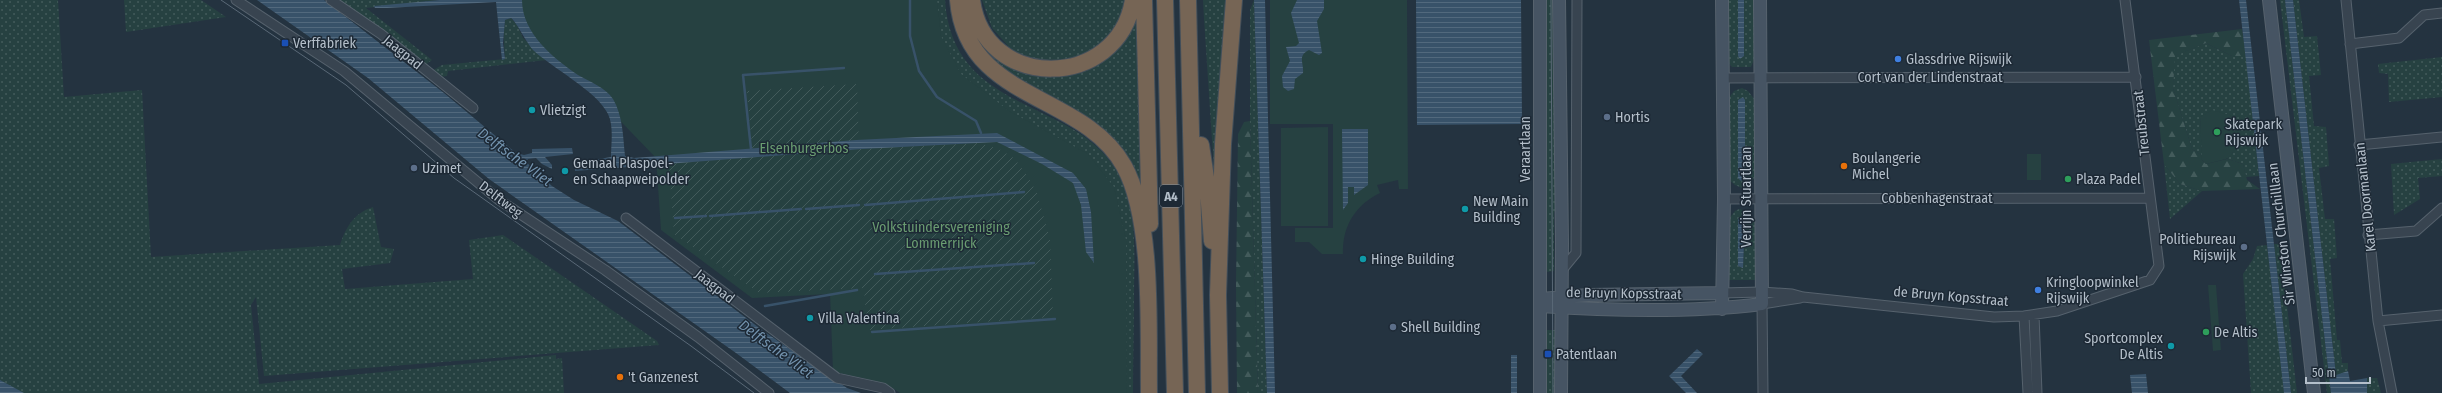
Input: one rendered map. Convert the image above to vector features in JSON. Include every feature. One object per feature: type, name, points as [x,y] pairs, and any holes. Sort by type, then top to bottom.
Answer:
[{"type":"highway","name":"A4","points":[[951,0],[954,17],[961,39],[970,56],[983,71],[1007,89],[1062,113]]},
{"type":"highway","name":"A4","points":[[958,0],[964,29],[970,42],[983,61],[1003,79],[1083,124],[1104,140],[1124,165],[1135,190],[1139,209],[1147,274]]},
{"type":"highway","points":[[972,0],[982,30],[1001,52],[1026,65],[1050,69],[1078,66],[1106,49],[1126,22],[1133,0]]},
{"type":"highway","name":"A4","points":[[1144,0],[1150,228],[1147,274],[1149,393]]},
{"type":"highway","name":"A4","points":[[1165,0],[1175,393]]},
{"type":"highway","name":"A4","points":[[1188,0],[1197,393]]},
{"type":"highway","name":"A4","points":[[1220,393],[1218,295],[1223,144],[1234,0]]},
{"type":"highway","name":"A4","points":[[1191,86],[1208,190],[1218,295]]},
{"type":"street","name":"Delftweg","points":[[236,0],[344,71],[500,200],[605,270],[698,337],[769,393]]},
{"type":"street","name":"Jaagpad","points":[[331,0],[386,38],[473,108]]},
{"type":"street","name":"Veraartlaan","points":[[1540,0],[1540,393]]},
{"type":"street","points":[[1558,0],[1562,270],[1561,393]]},
{"type":"street","points":[[1562,270],[1576,253],[1577,0]]},
{"type":"street","name":"Verrijn Stuartlaan","points":[[1722,0],[1724,199],[1722,309]]},
{"type":"street","name":"Verrijn Stuartlaan","points":[[1760,0],[1762,78],[1761,199],[1763,393]]},
{"type":"street","name":"Treubstraat","points":[[2125,0],[2136,77],[2158,269]]},
{"type":"street","name":"Sir Winston Churchilllaan","points":[[2269,0],[2314,393]]},
{"type":"street","name":"Karel Doormanlaan","points":[[2346,0],[2359,145],[2378,321],[2392,393]]},
{"type":"street","points":[[2350,44],[2399,38],[2424,15],[2442,13]]},
{"type":"street","name":"Cort van der Lindenstraat","points":[[1723,78],[2136,77]]},
{"type":"street","points":[[2359,145],[2442,137]]},
{"type":"street","name":"Cobbenhagenstraat","points":[[1724,199],[2150,198]]},
{"type":"street","points":[[2368,235],[2416,231],[2442,208]]},
{"type":"street","name":"Jaagpad","points":[[626,218],[837,378],[882,388],[890,393]]},
{"type":"street","name":"de Bruyn Kopsstraat","points":[[1562,302],[1722,293],[1762,298],[1803,297],[1994,317],[2024,316],[2057,311],[2150,280],[2158,269]]},
{"type":"street","name":"de Bruyn Kopsstraat","points":[[1540,302],[1722,309],[1762,298]]},
{"type":"street","points":[[2034,315],[2037,393]]},
{"type":"street","points":[[2378,321],[2442,315]]},
{"type":"street","points":[[2024,316],[2028,393]]},
{"type":"green space","points":[[0,0],[58,0],[64,97],[142,90],[151,257],[340,245],[345,232],[356,217],[373,207],[381,247],[394,249],[390,263],[342,269],[345,289],[473,279],[469,240],[503,235],[657,341],[659,345],[264,376],[256,297],[251,305],[259,384],[556,355],[556,359],[562,358],[564,393],[0,393]]},
{"type":"green space","points":[[124,0],[201,0],[226,17],[126,32]]},
{"type":"green space","points":[[338,0],[440,0],[366,8],[432,60],[425,65]]},
{"type":"green space","name":"Elsenburgerbos","points":[[517,0],[937,0],[941,36],[961,74],[1009,111],[1088,154],[1114,187],[1126,240],[1127,393],[900,393],[893,388],[877,382],[833,371],[830,294],[752,298],[661,230],[656,158],[603,103],[546,54],[518,19]]},
{"type":"green space","points":[[904,0],[945,0],[953,38],[970,66],[994,87],[1021,103],[1078,132],[1102,152],[1121,179],[1130,207],[1134,236],[1133,393],[1090,393],[997,133]]},
{"type":"green space","points":[[966,0],[989,48],[1072,73],[1137,8],[1143,183],[1140,185],[1135,173],[1019,86],[972,41]]},
{"type":"green space","points":[[982,0],[1129,0],[1110,40],[1067,63],[1029,59],[1010,48],[992,28]]},
{"type":"green space","points":[[1203,0],[1226,0],[1217,215],[1204,19]]},
{"type":"green space","points":[[1254,0],[1267,393],[1258,393],[1250,121],[1250,10]]},
{"type":"green space","points":[[1270,0],[1407,0],[1408,189],[1399,189],[1398,180],[1377,185],[1380,193],[1371,198],[1357,210],[1348,226],[1343,244],[1343,254],[1322,254],[1309,242],[1295,242],[1295,228],[1333,228],[1333,124],[1270,124]]},
{"type":"green space","points":[[1545,0],[1555,0],[1554,134],[1557,211],[1554,212],[1554,271],[1546,272]]},
{"type":"green space","points":[[1727,0],[1738,0],[1739,58],[1744,56],[1744,0],[1755,0],[1755,57],[1751,67],[1732,67],[1728,62]]},
{"type":"green space","points":[[2280,0],[2285,0],[2331,393],[2327,393]]},
{"type":"green space","points":[[2293,0],[2299,0],[2304,37],[2317,36],[2321,75],[2309,76],[2314,126],[2326,127],[2329,166],[2319,168],[2325,219],[2334,219],[2337,258],[2330,259],[2337,340],[2340,340],[2342,363],[2348,363],[2348,371],[2338,376],[2336,375]]},
{"type":"green space","points":[[511,18],[517,25],[523,38],[547,60],[448,71],[447,76],[440,77],[432,71],[442,65],[505,59],[505,20]]},
{"type":"green space","points":[[2242,29],[2246,56],[2232,56],[2206,43],[2175,56],[2173,88],[2192,149],[2203,156],[2202,160],[2206,164],[2227,159],[2243,164],[2247,180],[2260,189],[2202,191],[2180,184],[2164,164],[2149,40]]},
{"type":"green space","points":[[2206,43],[2232,56],[2246,56],[2259,176],[2246,177],[2243,164],[2227,159],[2233,152],[2200,117],[2203,156],[2192,149],[2173,88],[2174,56]]},
{"type":"green space","points":[[2442,57],[2442,97],[2389,102],[2388,74],[2379,73],[2378,64]]},
{"type":"green space","name":"Volkstuindersvereniging Lommerrijck","points":[[857,84],[859,149],[980,143],[1001,150],[1015,159],[1037,193],[1050,239],[1053,317],[867,330],[864,288],[759,293],[674,234],[669,164],[753,157],[747,91]]},
{"type":"green space","points":[[1742,88],[1748,91],[1755,100],[1755,177],[1749,184],[1742,188],[1735,185],[1728,179],[1728,99],[1734,91]]},
{"type":"green space","name":"Skatepark Rijswijk","points":[[2212,110],[2230,115],[2235,145],[2231,156],[2226,159],[2206,164],[2202,160],[2200,117]]},
{"type":"green space","points":[[1250,121],[1258,393],[1237,393],[1236,285],[1238,134],[1244,122]]},
{"type":"green space","points":[[1328,127],[1328,226],[1281,226],[1281,128]]},
{"type":"green space","points":[[2027,154],[2041,154],[2041,180],[2027,180]]},
{"type":"green space","points":[[2442,159],[2442,176],[2418,178],[2420,199],[2394,215],[2391,164]]},
{"type":"green space","points":[[2164,164],[2180,184],[2202,191],[2170,219]]},
{"type":"green space","points":[[1739,209],[1747,211],[1755,220],[1755,280],[1728,280],[1728,220],[1735,211]],"holes":[[[1740,217],[1745,218],[1743,268],[1738,266],[1738,219]]]},
{"type":"green space","points":[[2274,244],[2280,244],[2297,393],[2291,393]]},
{"type":"green space","points":[[2267,245],[2284,393],[2251,393],[2243,274],[2253,259],[2257,246]]},
{"type":"green space","points":[[2208,285],[2216,285],[2221,350],[2213,351]]},
{"type":"green space","points":[[1546,330],[1556,330],[1556,393],[1546,393]]},
{"type":"green space","points":[[2367,378],[2377,378],[2381,393],[2367,393]]},
{"type":"water","name":"Delftsche Vliet","points":[[257,0],[324,0],[444,93],[516,153],[524,155],[532,153],[532,149],[572,148],[573,154],[545,157],[552,165],[552,169],[542,164],[536,158],[528,159],[526,162],[552,186],[574,200],[618,221],[762,330],[847,388],[861,393],[790,393],[736,353],[489,179],[368,78]]},
{"type":"water","points":[[440,0],[522,0],[523,12],[527,23],[541,44],[568,68],[602,88],[613,99],[621,119],[625,156],[634,158],[856,140],[997,133],[1073,173],[1086,189],[1091,212],[1094,263],[1086,252],[1081,205],[1073,183],[1042,164],[997,142],[862,149],[575,171],[575,163],[611,157],[612,129],[608,114],[602,105],[584,88],[533,50],[516,23],[511,18],[505,20],[503,43],[505,59],[502,60],[496,2],[387,8],[375,8],[374,6]]},
{"type":"water","points":[[1254,0],[1265,0],[1275,393],[1267,393]]},
{"type":"water","points":[[1297,0],[1324,0],[1324,9],[1317,21],[1322,53],[1319,55],[1309,50],[1305,52],[1302,57],[1303,73],[1295,79],[1294,89],[1288,91],[1283,87],[1282,76],[1290,61],[1286,47],[1296,46],[1299,43],[1291,13]]},
{"type":"water","points":[[1416,0],[1521,0],[1522,124],[1417,125]]},
{"type":"water","points":[[1738,0],[1744,0],[1744,56],[1740,59],[1738,56]]},
{"type":"water","points":[[2239,0],[2246,0],[2291,393],[2284,393]]},
{"type":"water","points":[[2285,0],[2293,0],[2336,375],[2348,371],[2350,381],[2367,378],[2367,393],[2331,393]]},
{"type":"water","points":[[1743,97],[1745,100],[1745,178],[1741,181],[1738,178],[1738,100]]},
{"type":"water","points":[[1342,129],[1368,129],[1368,185],[1354,195],[1354,187],[1348,187],[1348,203],[1343,210]]},
{"type":"water","points":[[1740,217],[1745,218],[1743,268],[1738,266],[1738,219]]},
{"type":"water","points":[[1697,349],[1703,354],[1681,376],[1697,393],[1686,393],[1669,376]]},
{"type":"water","points":[[1511,355],[1517,355],[1517,393],[1511,393]]},
{"type":"water","points":[[2146,374],[2148,393],[2132,393],[2130,375]]},
{"type":"water","points":[[0,380],[24,393],[0,393]]},
{"type":"waterway","points":[[910,0],[910,36],[919,71],[937,97],[976,121],[981,133]]},
{"type":"waterway","points":[[751,149],[743,75],[844,68]]},
{"type":"waterway","points":[[865,205],[1024,192]]},
{"type":"waterway","points":[[806,209],[859,205]]},
{"type":"waterway","points":[[710,216],[801,209]]},
{"type":"waterway","points":[[675,218],[706,216]]},
{"type":"waterway","points":[[875,274],[1034,263]]},
{"type":"waterway","points":[[765,306],[857,290]]},
{"type":"waterway","points":[[872,332],[1055,319]]},
{"type":"tram line","points":[[221,0],[346,85],[454,178],[691,346],[754,393]]},
{"type":"tram line","points":[[1551,0],[1553,393]]},
{"type":"place","name":"Verffabriek","points":[[285,43]]},
{"type":"place","name":"Glassdrive Rijswijk","points":[[1898,59]]},
{"type":"place","name":"Vlietzigt","points":[[532,110]]},
{"type":"place","name":"Hortis","points":[[1607,117]]},
{"type":"place","name":"Skatepark Rijswijk","points":[[2217,132]]},
{"type":"place","name":"Boulangerie Michel","points":[[1844,166]]},
{"type":"place","name":"Uzimet","points":[[414,168]]},
{"type":"place","name":"Gemaal Plaspoel- en Schaapweipolder","points":[[565,171]]},
{"type":"place","name":"Plaza Padel","points":[[2068,179]]},
{"type":"place","name":"New Main Building","points":[[1465,209]]},
{"type":"place","name":"Politiebureau Rijswijk","points":[[2244,247]]},
{"type":"place","name":"Hinge Building","points":[[1363,259]]},
{"type":"place","name":"Kringloopwinkel Rijswijk","points":[[2038,290]]},
{"type":"place","name":"Villa Valentina","points":[[810,318]]},
{"type":"place","name":"Shell Building","points":[[1393,327]]},
{"type":"place","name":"De Altis","points":[[2206,332]]},
{"type":"place","name":"Sportcomplex De Altis","points":[[2171,346]]},
{"type":"place","name":"Patentlaan","points":[[1548,354]]},
{"type":"place","name":"'t Ganzenest","points":[[620,377]]}]
